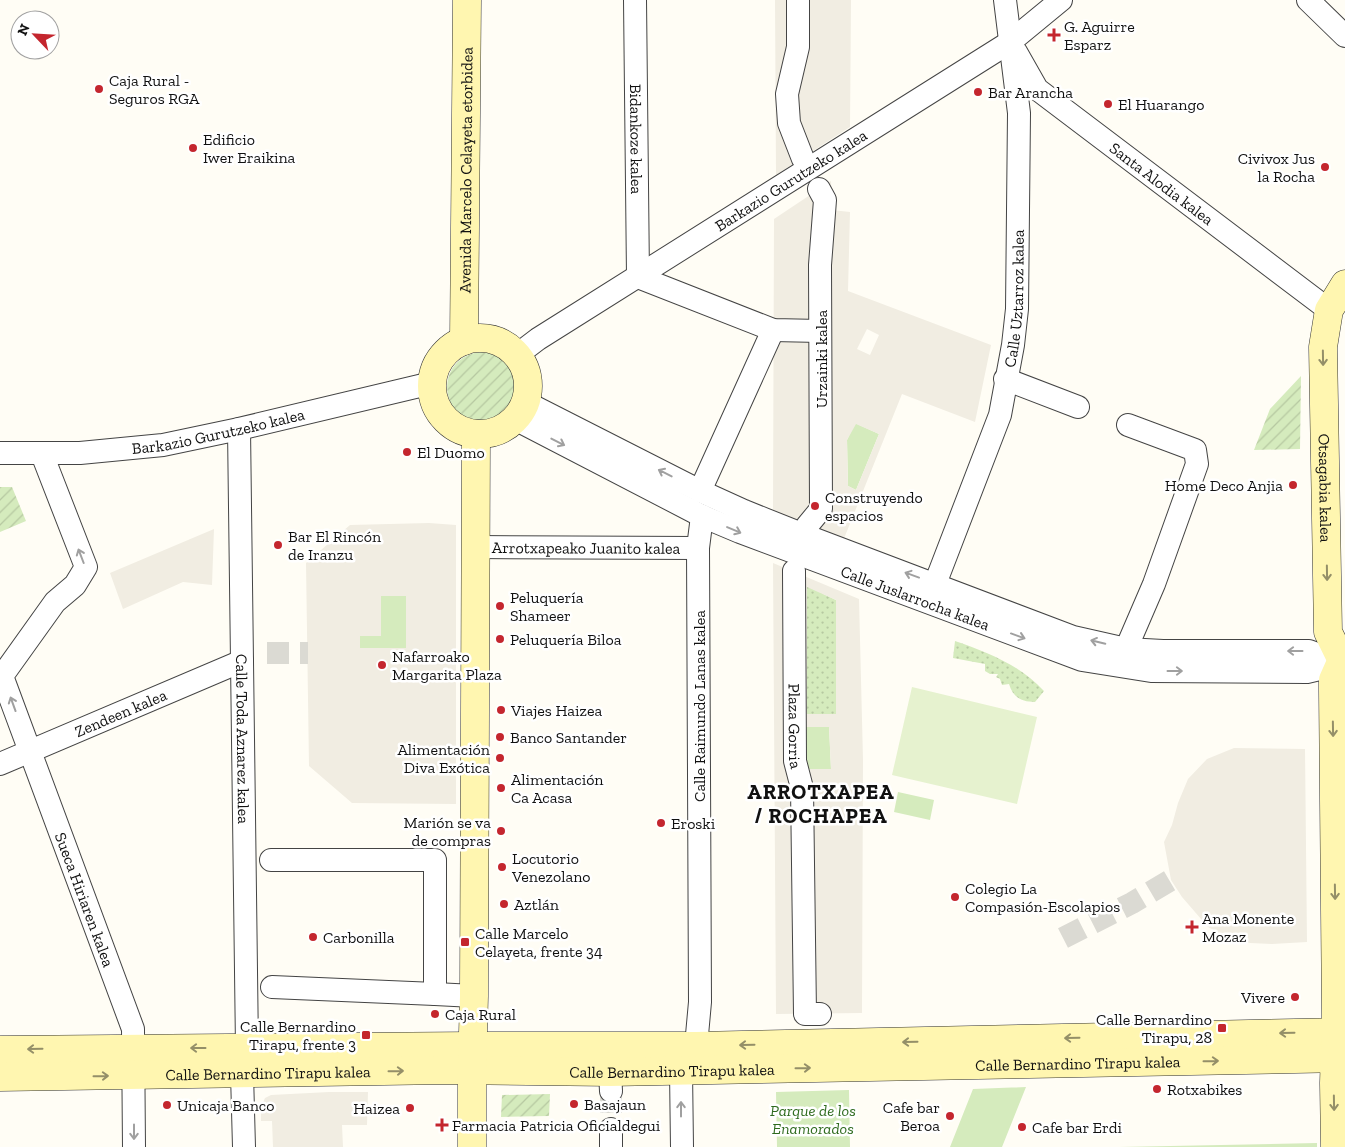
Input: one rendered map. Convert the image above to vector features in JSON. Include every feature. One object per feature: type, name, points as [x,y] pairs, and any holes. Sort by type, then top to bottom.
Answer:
[{"type":"street","name":"Avenida Marcelo Celayeta etorbidea","points":[[464,341],[467,0]]},
{"type":"street","name":"Bidankoze kalea","points":[[635,0],[638,277]]},
{"type":"street","points":[[798,0],[798,47],[787,94],[789,123],[803,159]]},
{"type":"street","name":"Calle Uztarroz kalea","points":[[935,584],[1000,415],[1013,345],[1017,309],[1019,113],[1005,0]]},
{"type":"street","name":"Barkazio Gurutzeko kalea","points":[[517,354],[1010,42],[1061,0]]},
{"type":"street","points":[[1308,0],[1345,36]]},
{"type":"street","name":"Santa Alodia kalea","points":[[1010,42],[1037,89],[1329,310]]},
{"type":"street","name":"Urzainki kalea","points":[[807,526],[821,509],[820,265],[825,200],[819,189]]},
{"type":"street","points":[[638,277],[773,330],[820,330]]},
{"type":"street","points":[[1329,310],[1345,284]]},
{"type":"street","name":"Otsagabia kalea","points":[[1329,310],[1323,347],[1328,632],[1344,661]]},
{"type":"street","points":[[700,491],[773,330]]},
{"type":"street","points":[[478,338],[492,339],[506,345],[517,354],[525,369],[528,385],[520,411],[503,428],[490,433],[476,434],[461,430],[449,422],[439,411],[434,398],[432,383],[437,365],[448,350],[464,341],[478,338]]},
{"type":"street","points":[[1006,379],[1078,407]]},
{"type":"street","name":"Barkazio Gurutzeko kalea","points":[[0,453],[80,453],[163,445],[432,383]]},
{"type":"street","name":"Calle Juslarrocha kalea","points":[[520,411],[702,516],[820,563],[1082,660],[1151,671],[1307,672],[1344,661]]},
{"type":"street","name":"Calle Juslarrocha kalea","points":[[520,411],[744,511],[1073,637],[1126,649],[1163,651],[1309,651],[1344,661]]},
{"type":"street","points":[[1126,649],[1154,584],[1197,464],[1195,450],[1128,425]]},
{"type":"street","name":"Calle Toda Aznarez kalea","points":[[239,429],[244,1147]]},
{"type":"street","points":[[472,1147],[476,434]]},
{"type":"street","points":[[1,675],[54,602],[75,585],[86,567],[42,454]]},
{"type":"street","name":"Calle Raimundo Lanas kalea","points":[[696,1046],[700,1002],[698,548],[702,516]]},
{"type":"street","name":"Arrotxapeako Juanito kalea","points":[[475,547],[698,548]]},
{"type":"street","name":"Plaza Gorria","points":[[794,571],[795,761],[802,788],[805,1014],[820,1014]]},
{"type":"street","name":"Zendeen kalea","points":[[0,764],[242,660]]},
{"type":"street","points":[[1335,1147],[1334,1083],[1340,1058],[1340,1032],[1333,680],[1344,661]]},
{"type":"street","name":"Sueca Hiriaren kalea","points":[[1,675],[133,1029],[134,1147]]},
{"type":"street","points":[[271,860],[435,860],[435,994]]},
{"type":"street","points":[[272,987],[474,996]]},
{"type":"street","name":"Calle Bernardino Tirapu kalea","points":[[0,1077],[134,1075],[244,1061],[472,1058],[696,1046],[1340,1032]]},
{"type":"street","name":"Calle Bernardino Tirapu kalea","points":[[0,1050],[133,1049],[244,1061]]},
{"type":"street","name":"Calle Bernardino Tirapu kalea","points":[[472,1058],[611,1081],[681,1070],[1340,1058]]},
{"type":"street","points":[[681,1070],[682,1147]]},
{"type":"green space","points":[[482,352],[501,358],[511,368],[517,387],[511,406],[501,416],[482,422],[463,416],[453,406],[447,387],[453,368],[463,358]]},
{"type":"green space","points":[[1301,376],[1300,449],[1254,450],[1270,409]]},
{"type":"green space","points":[[855,423],[879,434],[856,490],[848,486],[847,440]]},
{"type":"green space","points":[[0,487],[12,487],[26,521],[0,532]]},
{"type":"green space","points":[[807,586],[836,600],[836,714],[807,714]]},
{"type":"green space","points":[[381,596],[406,596],[406,648],[360,648],[360,636],[381,636]]},
{"type":"green space","points":[[955,641],[1002,660],[1035,682],[1044,691],[1035,702],[1018,698],[1009,684],[1002,685],[1000,679],[996,677],[998,674],[990,674],[985,671],[985,664],[953,658]]},
{"type":"green space","points":[[912,687],[1037,717],[1017,804],[892,775]]},
{"type":"green space","points":[[829,726],[831,769],[801,769],[800,727]]},
{"type":"green space","points":[[898,792],[934,800],[930,820],[894,812]]},
{"type":"green space","points":[[1026,1087],[1002,1147],[950,1147],[973,1089]]},
{"type":"green space","name":"Parque de los Enamorados","points":[[849,1090],[850,1147],[777,1147],[776,1092]]},
{"type":"green space","points":[[550,1094],[549,1116],[501,1117],[502,1095]]},
{"type":"green space","points":[[1317,1143],[1317,1147],[1119,1147]]},
{"type":"shaded area","points":[[775,0],[851,0],[850,127],[776,175]]},
{"type":"shaded area","points":[[831,181],[832,210],[850,212],[848,291],[991,345],[975,422],[902,394],[843,541],[773,512],[774,219]],"holes":[[[867,329],[879,335],[870,355],[857,349]],[[856,424],[879,434],[856,490],[848,486],[847,440]]]},
{"type":"shaded area","name":"Nafarroako Margarita Plaza","points":[[429,523],[456,525],[456,804],[352,803],[309,766],[306,563],[350,525]],"holes":[[[381,596],[406,596],[406,648],[360,648],[360,636],[381,636]]]},
{"type":"shaded area","points":[[214,529],[212,585],[183,582],[123,609],[110,573]]},
{"type":"shaded area","points":[[773,563],[859,599],[863,760],[862,1013],[776,1014]],"holes":[[[807,587],[836,600],[836,714],[807,714]],[[800,727],[829,727],[831,769],[802,769]]]},
{"type":"shaded area","points":[[1234,748],[1305,749],[1307,942],[1250,943],[1227,937],[1208,927],[1182,897],[1171,880],[1164,842],[1188,779],[1207,759]]},
{"type":"shaded area","points":[[368,1092],[367,1125],[342,1125],[343,1147],[273,1147],[272,1121],[261,1121],[261,1107],[265,1098],[271,1095]]},
{"type":"tunnel","points":[[267,653],[308,653]]},
{"type":"tunnel","points":[[1063,938],[1132,903],[1171,880]]},
{"type":"tunnel","points":[[611,1091],[611,1129]]},
{"type":"place","name":"G. Aguirre Esparz","points":[[1054,35]]},
{"type":"place","name":"Caja Rural - Seguros RGA","points":[[99,89]]},
{"type":"place","name":"Bar Arancha","points":[[978,92]]},
{"type":"place","name":"El Huarango","points":[[1108,104]]},
{"type":"place","name":"Edificio Iwer Eraikina","points":[[193,148]]},
{"type":"place","name":"Civivox Jus la Rocha","points":[[1325,167]]},
{"type":"place","name":"El Duomo","points":[[407,452]]},
{"type":"place","name":"Home Deco Anjia","points":[[1293,485]]},
{"type":"place","name":"Construyendo espacios","points":[[815,506]]},
{"type":"place","name":"Bar El Rincón de Iranzu","points":[[278,545]]},
{"type":"place","name":"Peluquería Shameer","points":[[500,606]]},
{"type":"place","name":"Peluquería Biloa","points":[[500,639]]},
{"type":"place","name":"Nafarroako Margarita Plaza","points":[[382,665]]},
{"type":"place","name":"Viajes Haizea","points":[[501,710]]},
{"type":"place","name":"Banco Santander","points":[[500,737]]},
{"type":"place","name":"Alimentación Diva Exótica","points":[[500,758]]},
{"type":"place","name":"Alimentación Ca Acasa","points":[[501,788]]},
{"type":"place","name":"Eroski","points":[[661,823]]},
{"type":"place","name":"Marión se va de compras","points":[[501,831]]},
{"type":"place","name":"Locutorio Venezolano","points":[[502,867]]},
{"type":"place","name":"Colegio La Compasión-Escolapios","points":[[955,897]]},
{"type":"place","name":"Aztlán","points":[[504,904]]},
{"type":"place","name":"Ana Monente Mozaz","points":[[1192,927]]},
{"type":"place","name":"Carbonilla","points":[[313,937]]},
{"type":"place","name":"Calle Marcelo Celayeta, frente 34","points":[[465,942]]},
{"type":"place","name":"Vivere","points":[[1295,997]]},
{"type":"place","name":"Caja Rural","points":[[435,1014]]},
{"type":"place","name":"Calle Bernardino Tirapu, 28","points":[[1222,1028]]},
{"type":"place","name":"Calle Bernardino Tirapu, frente 3","points":[[366,1035]]},
{"type":"place","name":"Rotxabikes","points":[[1157,1089]]},
{"type":"place","name":"Basajaun","points":[[574,1104]]},
{"type":"place","name":"Unicaja Banco","points":[[167,1105]]},
{"type":"place","name":"Haizea","points":[[410,1108]]},
{"type":"place","name":"Cafe bar Beroa","points":[[950,1116]]},
{"type":"place","name":"Farmacia Patricia Oficialdegui","points":[[442,1125]]},
{"type":"place","name":"Cafe bar Erdi","points":[[1022,1127]]},
{"type":"district","name":"ARROTXAPEA / ROCHAPEA","points":[[821,804]]}]
